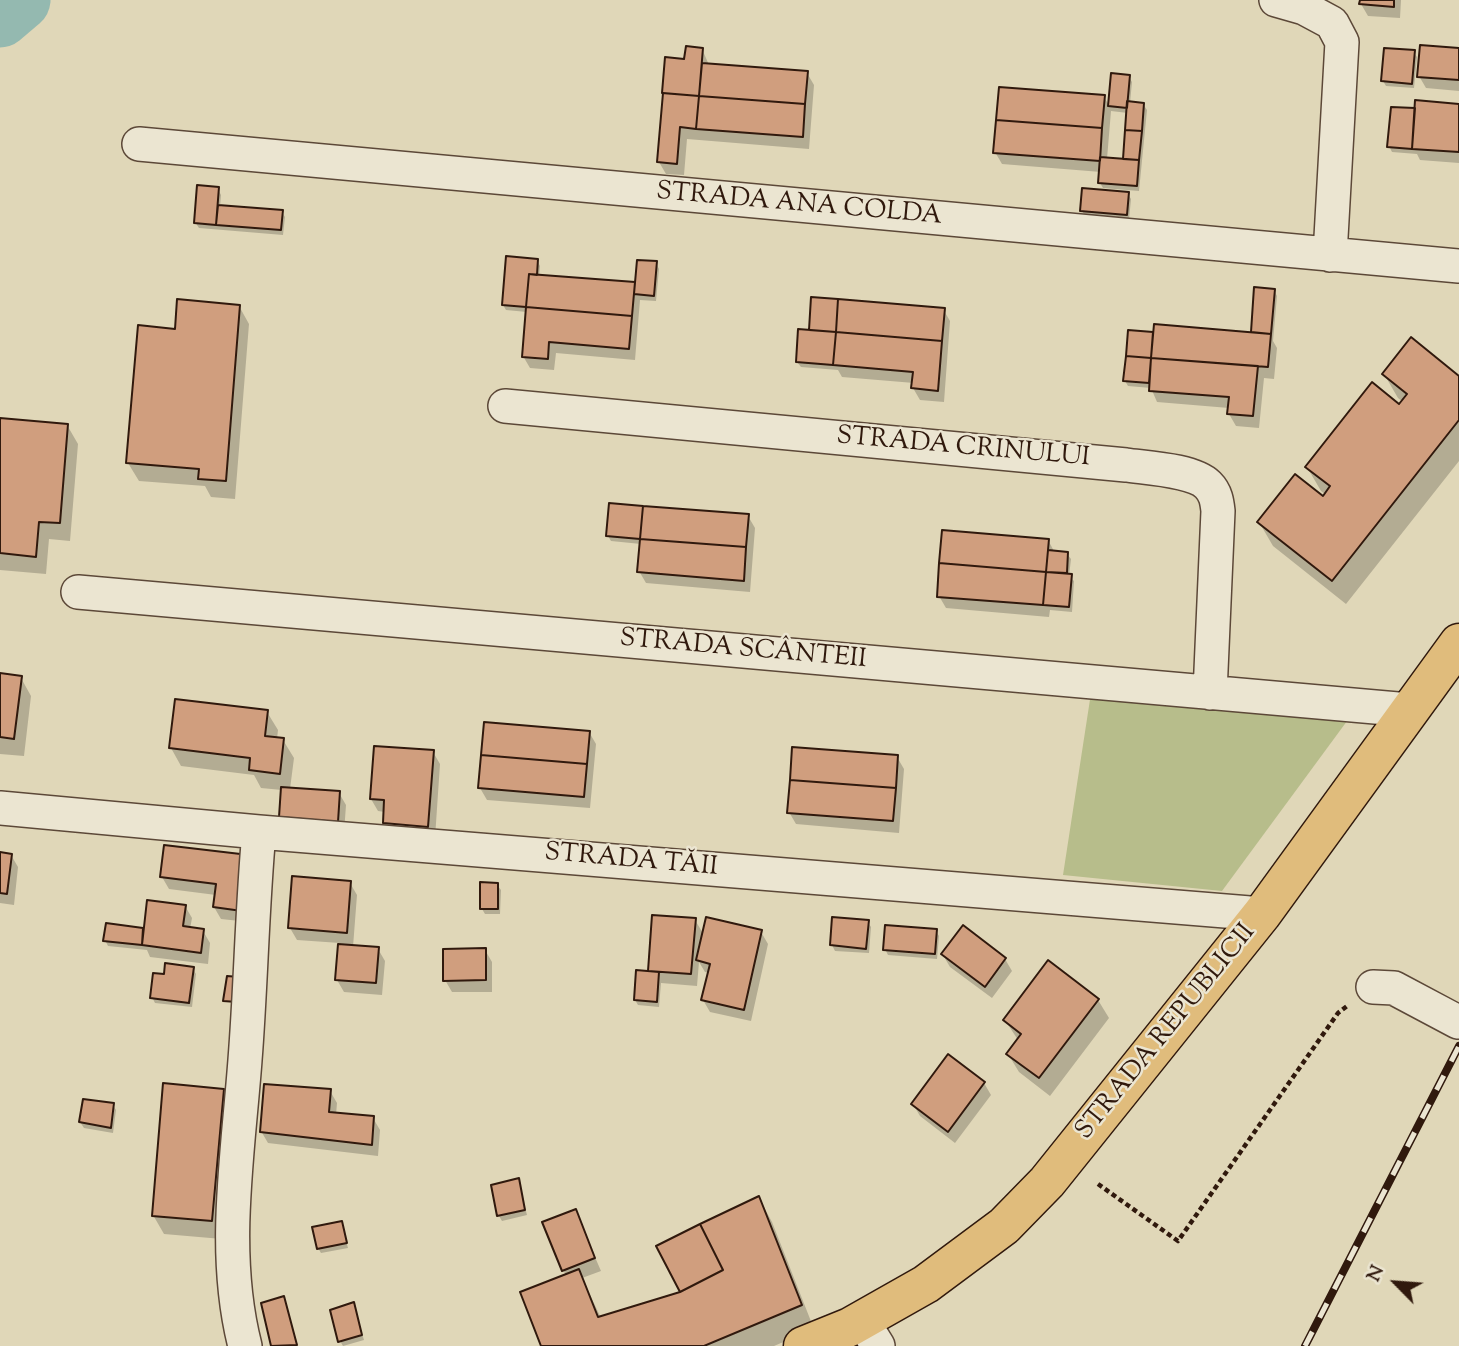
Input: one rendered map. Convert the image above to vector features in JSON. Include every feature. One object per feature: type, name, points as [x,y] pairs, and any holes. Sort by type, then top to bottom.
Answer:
[{"type":"main road","name":"STRADA REPUBLICII","points":[[803,1346],[870,1333],[926,1284],[1004,1226],[1038,1191],[1262,914],[1459,643]]},
{"type":"street","points":[[1276,0],[1304,8],[1332,23],[1342,42],[1330,255]]},
{"type":"street","name":"STRADA ANA COLDA","points":[[139,144],[1459,266]]},
{"type":"street","name":"STRADA CRINULUI","points":[[505,406],[1126,465],[1191,477],[1207,484],[1216,496],[1218,511],[1210,693]]},
{"type":"street","name":"STRADA SCÂNTEII","points":[[78,592],[1409,710]]},
{"type":"street","name":"STRADA TĂII","points":[[0,808],[260,832],[1262,914]]},
{"type":"street","points":[[245,1346],[239,1321],[233,1261],[234,1175],[246,1045],[260,832]]},
{"type":"street","points":[[1373,987],[1394,988],[1458,1023]]},
{"type":"path","points":[[1098,1184],[1178,1241],[1338,1013],[1373,987]]},
{"type":"green space","points":[[1091,693],[1350,717],[1222,891],[1063,875]]},
{"type":"building","points":[[1360,0],[1394,0],[1394,7],[1359,4]]},
{"type":"building","points":[[1420,45],[1459,48],[1459,80],[1417,77]]},
{"type":"building","points":[[686,46],[703,48],[699,96],[662,93],[665,57],[684,59]]},
{"type":"building","points":[[1384,48],[1415,50],[1412,84],[1381,81]]},
{"type":"building","points":[[702,63],[808,71],[805,104],[699,96]]},
{"type":"building","points":[[1111,73],[1130,75],[1127,108],[1108,106]]},
{"type":"building","points":[[999,87],[1105,95],[1102,128],[996,120]]},
{"type":"building","points":[[663,93],[699,96],[696,129],[680,127],[677,164],[657,162]]},
{"type":"building","points":[[699,96],[805,104],[803,137],[696,129]]},
{"type":"building","points":[[1415,100],[1459,104],[1459,152],[1412,149]]},
{"type":"building","points":[[1127,101],[1144,103],[1142,131],[1125,130]]},
{"type":"building","points":[[1391,107],[1415,108],[1412,149],[1387,147]]},
{"type":"building","points":[[996,120],[1102,128],[1100,161],[993,153]]},
{"type":"building","points":[[1125,130],[1142,131],[1139,160],[1123,159]]},
{"type":"building","points":[[1100,157],[1139,160],[1137,186],[1098,183]]},
{"type":"building","points":[[197,185],[219,187],[216,225],[194,223]]},
{"type":"building","points":[[1082,188],[1129,192],[1127,215],[1080,211]]},
{"type":"building","points":[[218,205],[283,210],[281,230],[216,225]]},
{"type":"building","points":[[506,256],[538,259],[537,275],[529,274],[526,307],[502,305]]},
{"type":"building","points":[[637,260],[657,261],[654,296],[634,294]]},
{"type":"building","points":[[529,274],[635,282],[632,316],[526,307]]},
{"type":"building","points":[[1254,287],[1275,289],[1271,334],[1251,332]]},
{"type":"building","points":[[811,297],[838,299],[836,332],[809,330]]},
{"type":"building","points":[[177,299],[240,305],[226,481],[198,479],[199,469],[126,463],[138,325],[175,329]]},
{"type":"building","points":[[838,299],[945,308],[942,341],[836,332]]},
{"type":"building","points":[[526,307],[632,316],[629,349],[549,342],[548,359],[522,357]]},
{"type":"building","points":[[1154,324],[1271,334],[1268,367],[1151,358]]},
{"type":"building","points":[[798,329],[836,332],[833,365],[796,362]]},
{"type":"building","points":[[1128,330],[1153,332],[1151,358],[1126,356]]},
{"type":"building","points":[[836,332],[942,341],[938,391],[911,388],[913,372],[833,365]]},
{"type":"building","points":[[1411,337],[1459,376],[1459,420],[1332,581],[1257,522],[1295,474],[1323,496],[1330,486],[1305,467],[1372,382],[1399,404],[1407,394],[1382,374]]},
{"type":"building","points":[[1126,356],[1151,358],[1149,383],[1123,381]]},
{"type":"building","points":[[1151,358],[1258,366],[1253,416],[1227,414],[1229,397],[1149,391]]},
{"type":"building","points":[[0,418],[68,424],[60,523],[39,522],[36,557],[0,553]]},
{"type":"building","points":[[609,503],[643,506],[640,539],[606,536]]},
{"type":"building","points":[[643,506],[749,514],[746,547],[640,539]]},
{"type":"building","points":[[942,530],[1049,539],[1046,572],[939,563]]},
{"type":"building","points":[[640,539],[746,547],[744,581],[637,572]]},
{"type":"building","points":[[1048,550],[1068,552],[1067,573],[1046,572]]},
{"type":"building","points":[[939,563],[1046,572],[1043,605],[937,597]]},
{"type":"building","points":[[1046,572],[1072,574],[1069,607],[1043,605]]},
{"type":"building","points":[[0,673],[22,676],[14,739],[0,737]]},
{"type":"building","points":[[175,699],[268,710],[265,736],[284,738],[280,774],[249,770],[250,758],[169,748]]},
{"type":"building","points":[[484,722],[590,731],[587,764],[481,755]]},
{"type":"building","points":[[374,746],[434,750],[428,827],[383,823],[384,800],[370,799]]},
{"type":"building","points":[[792,747],[898,755],[896,788],[790,780]]},
{"type":"building","points":[[481,755],[587,764],[584,797],[478,788]]},
{"type":"building","points":[[790,780],[896,788],[893,821],[787,813]]},
{"type":"building","points":[[281,787],[340,791],[338,822],[279,817]]},
{"type":"building","points":[[164,845],[249,855],[242,911],[213,907],[216,884],[160,877]]},
{"type":"building","points":[[0,852],[12,854],[7,894],[0,893]]},
{"type":"building","points":[[292,876],[351,881],[347,933],[288,928]]},
{"type":"building","points":[[480,882],[498,883],[498,909],[480,909]]},
{"type":"building","points":[[147,900],[186,905],[183,926],[204,929],[201,953],[142,945]]},
{"type":"building","points":[[652,915],[696,918],[691,974],[648,971]]},
{"type":"building","points":[[706,917],[762,930],[744,1010],[701,1000],[710,964],[696,960]]},
{"type":"building","points":[[832,917],[869,920],[866,949],[830,945]]},
{"type":"building","points":[[106,923],[143,928],[142,945],[103,941]]},
{"type":"building","points":[[885,925],[937,929],[935,954],[883,950]]},
{"type":"building","points":[[963,925],[1006,958],[985,987],[941,954]]},
{"type":"building","points":[[338,944],[379,947],[376,983],[335,980]]},
{"type":"building","points":[[486,948],[486,980],[443,981],[443,949]]},
{"type":"building","points":[[1048,960],[1099,999],[1039,1078],[1006,1054],[1021,1034],[1003,1020]]},
{"type":"building","points":[[165,963],[194,967],[189,1003],[150,998],[153,973],[164,974]]},
{"type":"building","points":[[636,970],[659,972],[657,1002],[634,1000]]},
{"type":"building","points":[[227,976],[239,977],[237,1002],[223,1001]]},
{"type":"building","points":[[948,1054],[985,1082],[948,1132],[911,1104]]},
{"type":"building","points":[[163,1083],[224,1089],[212,1221],[152,1216]]},
{"type":"building","points":[[264,1084],[331,1089],[329,1112],[374,1116],[372,1145],[260,1132]]},
{"type":"building","points":[[83,1099],[114,1103],[111,1128],[79,1122]]},
{"type":"building","points":[[519,1178],[525,1210],[497,1216],[491,1185]]},
{"type":"building","points":[[759,1196],[802,1305],[704,1346],[541,1346],[520,1292],[579,1269],[598,1317],[680,1292],[723,1270],[700,1224]]},
{"type":"building","points":[[576,1209],[595,1258],[562,1271],[542,1222]]},
{"type":"building","points":[[342,1221],[347,1243],[317,1249],[312,1227]]},
{"type":"building","points":[[700,1224],[723,1270],[680,1292],[656,1246]]},
{"type":"building","points":[[284,1296],[297,1345],[271,1346],[261,1303]]},
{"type":"building","points":[[354,1302],[362,1335],[338,1342],[330,1310]]},
{"type":"waterway","points":[[0,17],[20,0]]},
{"type":"railway","points":[[1305,1346],[1459,1046]]}]
